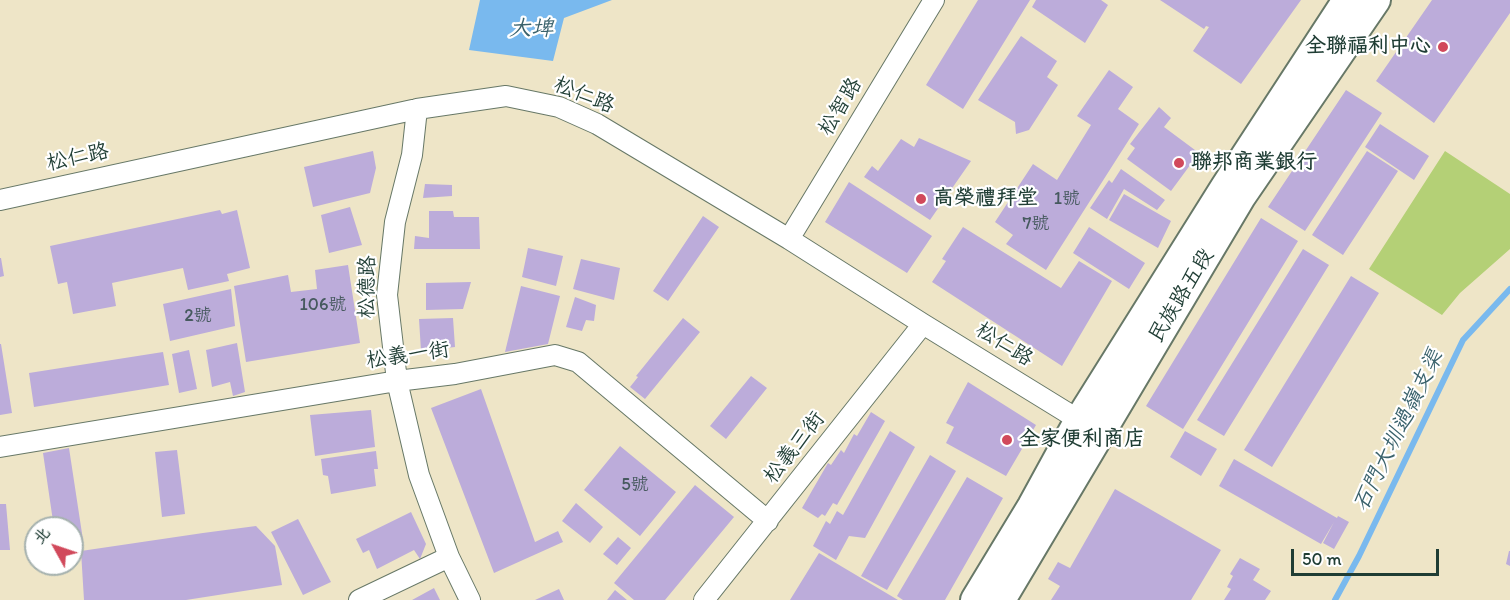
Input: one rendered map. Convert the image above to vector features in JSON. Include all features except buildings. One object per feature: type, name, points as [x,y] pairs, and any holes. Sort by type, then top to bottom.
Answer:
[{"type":"main road","name":"民族路五段","points":[[975,600],[1032,506],[1079,420],[1347,0]]},
{"type":"main road","name":"民族路五段","points":[[1000,600],[1241,197],[1376,0]]},
{"type":"street","name":"松智路","points":[[789,239],[934,0]]},
{"type":"street","name":"松仁路","points":[[0,200],[417,109],[506,96],[559,106],[597,124],[789,239],[1079,420]]},
{"type":"street","name":"松德路","points":[[417,109],[412,155],[395,222],[387,296],[397,381],[418,475],[449,557],[470,600]]},
{"type":"street","name":"松義三街","points":[[704,600],[923,324]]},
{"type":"street","name":"松義一街","points":[[0,447],[397,381],[455,374],[555,355],[578,362],[768,521]]},
{"type":"street","points":[[359,600],[449,557]]},
{"type":"green space","points":[[1445,151],[1510,194],[1510,249],[1460,293],[1442,315],[1369,269]]},
{"type":"water","name":"大埤","points":[[480,0],[612,0],[564,18],[553,61],[469,50]]},
{"type":"waterway","name":"石門大圳過嶺支渠","points":[[1335,600],[1359,556],[1463,340],[1510,289]]},
{"type":"place","name":"全聯福利中心","points":[[1443,47]]},
{"type":"place","name":"聯邦商業銀行","points":[[1179,163]]},
{"type":"place","name":"高榮禮拜堂","points":[[921,199]]},
{"type":"place","name":"全家便利商店","points":[[1007,440]]}]
